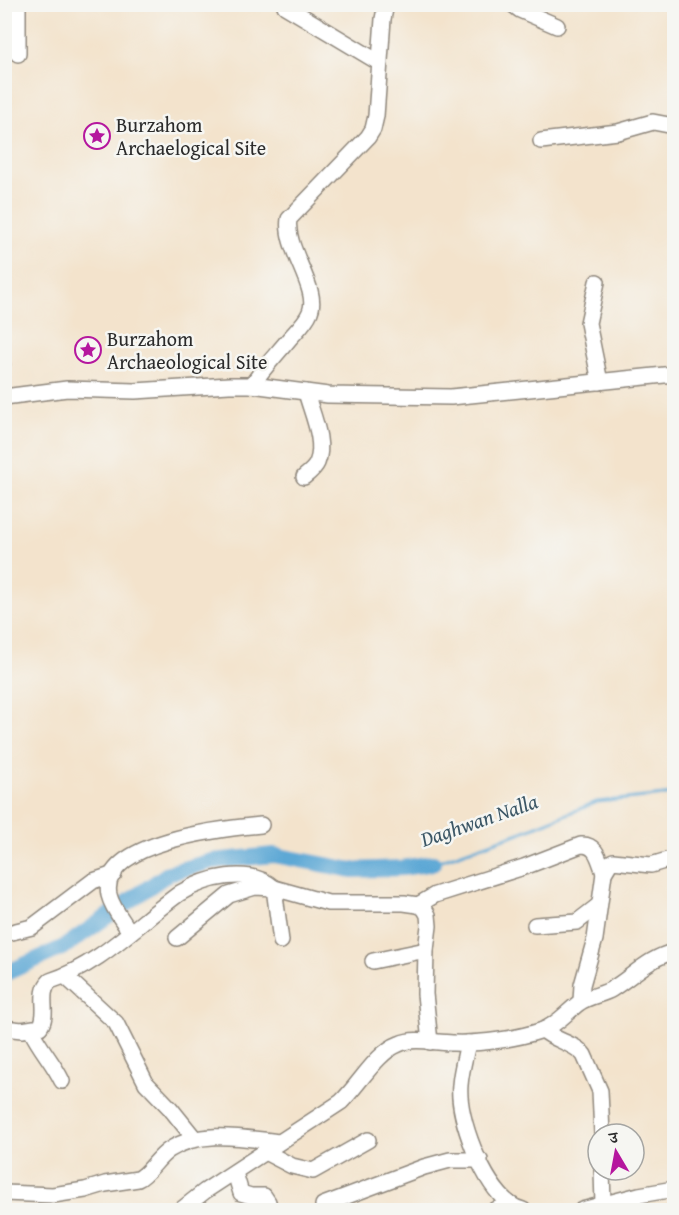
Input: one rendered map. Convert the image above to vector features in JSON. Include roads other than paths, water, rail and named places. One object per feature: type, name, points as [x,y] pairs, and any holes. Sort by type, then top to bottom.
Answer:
[{"type":"street","points":[[18,4],[18,54]]},
{"type":"street","points":[[252,385],[301,326],[311,310],[309,291],[289,237],[289,219],[368,137],[373,129],[386,4]]},
{"type":"street","points":[[512,4],[520,10],[557,26]]},
{"type":"street","points":[[285,6],[380,63]]},
{"type":"street","points":[[541,141],[618,132],[653,122],[675,126]]},
{"type":"street","points":[[597,282],[588,324],[600,382]]},
{"type":"street","points":[[4,397],[67,390],[135,391],[252,385],[328,395],[452,397],[675,374]]},
{"type":"street","points":[[304,477],[317,463],[319,452],[319,438],[306,392]]},
{"type":"street","points":[[126,925],[112,901],[109,889],[118,867],[129,858],[166,841],[224,828],[261,825]]},
{"type":"street","points":[[418,905],[435,895],[524,867],[580,845],[595,849],[604,873]]},
{"type":"street","points":[[581,1001],[582,985],[595,939],[604,873],[607,866],[613,861],[651,865],[675,858]]},
{"type":"street","points":[[4,934],[32,927],[93,881],[114,874]]},
{"type":"street","points":[[4,1028],[30,1030],[42,1024],[44,987],[50,981],[93,961],[126,925],[192,886],[212,879],[254,878],[274,888],[281,941]]},
{"type":"street","points":[[177,938],[229,896],[255,887],[274,888],[328,903],[418,905],[424,908],[428,915],[429,926],[425,994],[430,1042]]},
{"type":"street","points":[[535,925],[578,922],[599,905]]},
{"type":"street","points":[[373,961],[426,950]]},
{"type":"street","points":[[180,1210],[205,1191],[341,1102],[390,1048],[409,1041],[468,1043],[543,1030],[558,1021],[581,1001],[611,990],[639,969],[666,954],[675,952]]},
{"type":"street","points":[[65,976],[116,1023],[146,1083],[195,1139]]},
{"type":"street","points":[[30,1030],[42,1051],[53,1061],[62,1081]]},
{"type":"street","points":[[543,1030],[581,1051],[584,1055],[600,1091],[601,1122]]},
{"type":"street","points":[[468,1043],[460,1086],[465,1123],[480,1160],[493,1184],[516,1207]]},
{"type":"street","points":[[4,1193],[53,1195],[138,1179],[145,1175],[156,1160],[168,1151],[195,1139],[235,1137],[279,1142]]},
{"type":"street","points":[[266,1152],[292,1166],[313,1171],[368,1140]]},
{"type":"street","points":[[323,1205],[424,1167],[450,1160],[480,1160]]},
{"type":"street","points":[[235,1173],[241,1193],[264,1196],[270,1210]]},
{"type":"street","points":[[602,1182],[603,1204]]},
{"type":"street","points":[[582,1210],[639,1195],[675,1189]]},
{"type":"street","points":[[495,1210],[516,1207]]},
{"type":"waterway","name":"Daghwan Nalla","points":[[433,863],[522,832],[597,802],[674,794]]},
{"type":"waterway","name":"Daghwan Nalla","points":[[4,974],[64,947],[169,873],[212,861],[274,855],[352,870],[402,868],[433,863]]},
{"type":"place","name":"Burzahom Archaelogical Site","points":[[97,136]]},
{"type":"place","name":"Burzahom Archaeological Site","points":[[88,350]]}]
